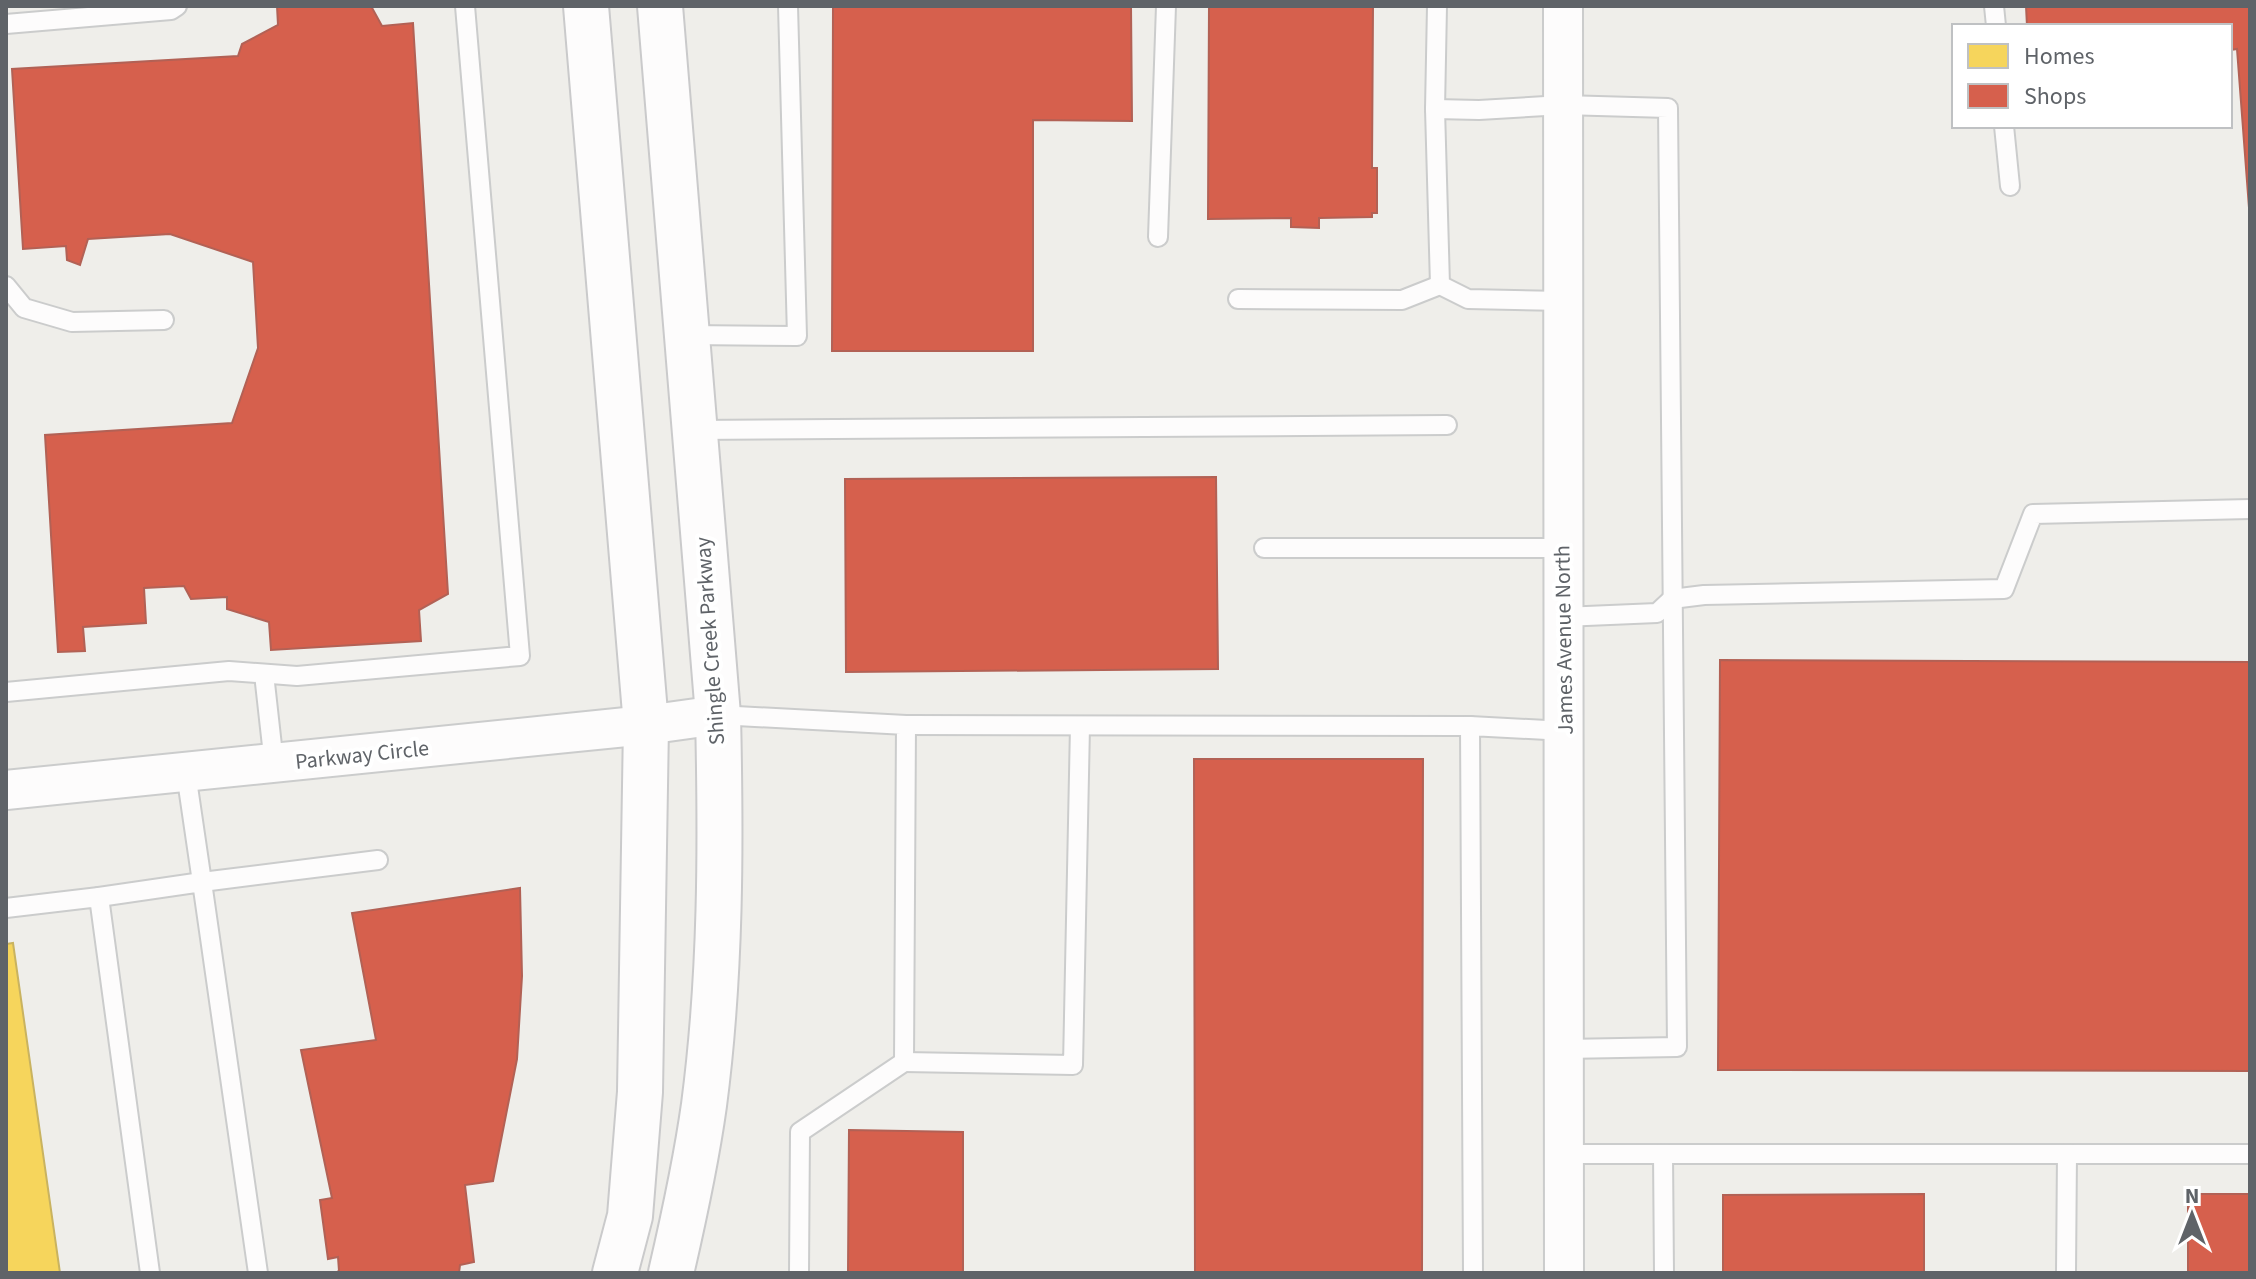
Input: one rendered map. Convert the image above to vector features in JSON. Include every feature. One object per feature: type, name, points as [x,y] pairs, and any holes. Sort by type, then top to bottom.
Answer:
[{"type":"street","points":[[586,6],[646,725],[640,1092],[630,1216],[615,1273]]},
{"type":"street","name":"Shingle Creek Parkway","points":[[660,6],[718,715],[721,829],[718,948],[704,1104],[690,1189],[671,1273]]},
{"type":"street","name":"James Avenue North","points":[[1563,6],[1564,1273]]},
{"type":"street","name":"Parkway Circle","points":[[6,790],[646,725],[718,715]]},
{"type":"lane","points":[[6,24],[171,10],[177,6]]},
{"type":"lane","points":[[6,692],[229,671],[297,676],[520,656],[465,6]]},
{"type":"lane","points":[[687,335],[797,336],[788,6]]},
{"type":"lane","points":[[1158,237],[1166,6]]},
{"type":"lane","points":[[1437,6],[1435,109],[1440,285]]},
{"type":"lane","points":[[1435,109],[1563,105],[1668,108],[1677,1047],[1564,1049]]},
{"type":"lane","points":[[2004,128],[2010,186]]},
{"type":"lane","points":[[1238,299],[1402,300],[1440,285],[1468,299],[1563,301]]},
{"type":"lane","points":[[6,286],[24,308],[72,322],[164,320]]},
{"type":"lane","points":[[693,430],[1447,425]]},
{"type":"lane","points":[[1563,617],[1657,613],[1672,599],[1704,595],[2004,589],[2033,514],[2250,509]]},
{"type":"lane","points":[[1264,548],[1563,548]]},
{"type":"lane","points":[[264,674],[274,764]]},
{"type":"lane","points":[[718,715],[906,725],[1470,726],[1565,731]]},
{"type":"lane","points":[[904,1062],[906,725]]},
{"type":"lane","points":[[799,1273],[800,1132],[904,1062],[1073,1065],[1080,726]]},
{"type":"lane","points":[[1470,726],[1473,1273]]},
{"type":"lane","points":[[186,773],[258,1273]]},
{"type":"lane","points":[[6,908],[378,860]]},
{"type":"lane","points":[[99,897],[150,1273]]},
{"type":"lane","points":[[1564,1154],[2250,1154]]},
{"type":"lane","points":[[1663,1154],[1664,1273]]},
{"type":"lane","points":[[2066,1273],[2067,1154]]},
{"type":"building: Homes","points":[[13,943],[60,1273],[6,1273],[6,944]]},
{"type":"building: Shops","points":[[277,6],[371,6],[382,26],[413,23],[448,594],[419,610],[421,641],[271,650],[269,622],[227,609],[227,597],[191,599],[184,586],[144,588],[146,623],[83,627],[85,651],[58,652],[45,435],[232,423],[258,348],[253,262],[170,234],[88,239],[80,265],[67,260],[66,246],[23,249],[12,69],[238,56],[242,44],[278,25]]},
{"type":"building: Shops","points":[[833,6],[1131,6],[1132,121],[1033,120],[1033,351],[832,351]]},
{"type":"building: Shops","points":[[1209,6],[1373,6],[1372,168],[1377,168],[1377,213],[1372,213],[1372,217],[1319,218],[1319,228],[1291,227],[1291,218],[1208,219]]},
{"type":"building: Shops","points":[[2026,6],[2250,6],[2250,221],[2237,49],[2232,50],[2232,24],[2027,24]]},
{"type":"building: Shops","points":[[1216,477],[1218,669],[846,672],[845,479]]},
{"type":"building: Shops","points":[[1720,660],[2250,662],[2250,1071],[1718,1070]]},
{"type":"building: Shops","points":[[1194,759],[1423,759],[1422,1273],[1195,1273]]},
{"type":"building: Shops","points":[[520,888],[522,976],[517,1059],[493,1181],[465,1185],[474,1262],[460,1265],[459,1273],[335,1273],[339,1271],[338,1257],[328,1259],[320,1200],[332,1198],[301,1050],[376,1040],[352,913]]},
{"type":"building: Shops","points":[[849,1130],[963,1132],[963,1273],[848,1273]]},
{"type":"building: Shops","points":[[1924,1194],[1924,1273],[1723,1273],[1723,1195]]},
{"type":"building: Shops","points":[[2188,1194],[2250,1194],[2250,1273],[2188,1273]]}]
